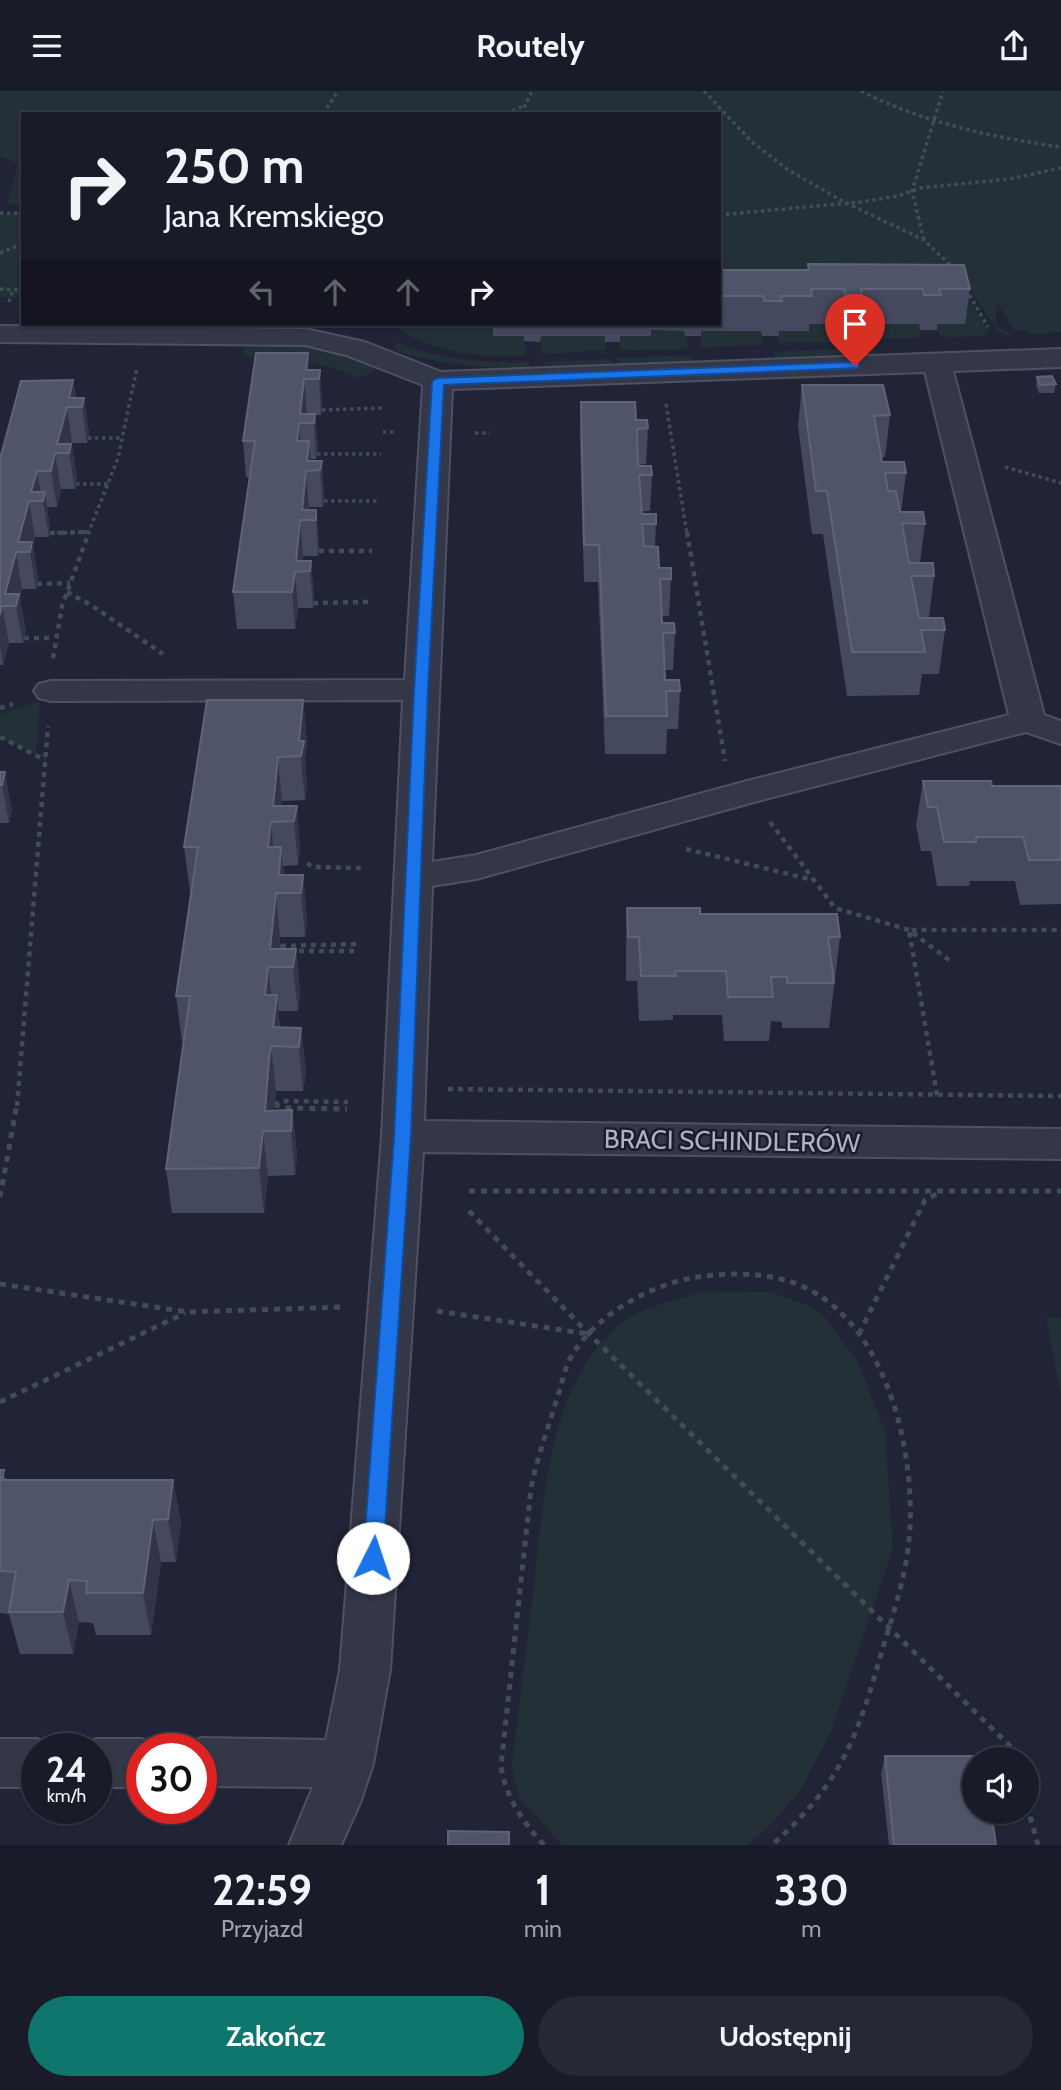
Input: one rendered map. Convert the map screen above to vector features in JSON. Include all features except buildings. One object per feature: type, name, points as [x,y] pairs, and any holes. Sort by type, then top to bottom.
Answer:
[{"type":"street","points":[[0,334],[305,337],[355,348],[438,381],[1061,358]]},
{"type":"street","points":[[937,363],[1028,721]]},
{"type":"street","points":[[315,1845],[334,1803],[347,1764],[365,1670],[403,1136],[421,690],[438,381]]},
{"type":"street","points":[[51,691],[421,690]]},
{"type":"street","points":[[413,877],[476,867],[747,792],[1028,721],[1061,733]]},
{"type":"street","name":"BRACI SCHINDLERÓW","points":[[403,1136],[1061,1144]]},
{"type":"street","points":[[217,1762],[347,1764]]},
{"type":"street","points":[[0,1763],[21,1763]]},
{"type":"path","points":[[324,112],[338,91]]},
{"type":"path","points":[[522,112],[532,91]]},
{"type":"path","points":[[704,91],[768,155],[808,183],[924,240],[952,267]]},
{"type":"path","points":[[861,91],[897,110],[934,121],[1004,138],[1061,147]]},
{"type":"path","points":[[924,240],[912,191],[943,91]]},
{"type":"path","points":[[510,112],[524,106]]},
{"type":"path","points":[[721,215],[898,196],[912,191],[1009,179],[1061,168]]},
{"type":"path","points":[[0,213],[21,213]]},
{"type":"path","points":[[0,253],[21,245]]},
{"type":"path","points":[[959,278],[989,328]]},
{"type":"path","points":[[0,289],[21,290]]},
{"type":"path","points":[[0,1197],[18,1105],[54,638],[70,583],[108,484],[122,438],[138,360]]},
{"type":"path","points":[[664,394],[722,758],[747,792],[835,908],[909,930],[1061,930]]},
{"type":"path","points":[[322,410],[383,408]]},
{"type":"path","points":[[88,439],[122,438]]},
{"type":"path","points":[[317,454],[381,454]]},
{"type":"path","points":[[960,456],[1061,483]]},
{"type":"path","points":[[76,484],[108,484]]},
{"type":"path","points":[[324,501],[377,501]]},
{"type":"path","points":[[50,533],[90,532]]},
{"type":"path","points":[[319,551],[372,551]]},
{"type":"path","points":[[37,584],[70,583]]},
{"type":"path","points":[[67,592],[91,605],[215,689]]},
{"type":"path","points":[[313,603],[368,602]]},
{"type":"path","points":[[24,638],[54,638]]},
{"type":"path","points":[[0,737],[45,759]]},
{"type":"path","points":[[613,831],[814,880]]},
{"type":"path","points":[[307,863],[313,867],[361,868]]},
{"type":"path","points":[[909,930],[953,963]]},
{"type":"path","points":[[909,930],[937,1095]]},
{"type":"path","points":[[356,951],[293,951],[279,946],[357,944]]},
{"type":"path","points":[[404,1089],[1061,1096]]},
{"type":"path","points":[[286,1101],[348,1105],[285,1108],[274,1104],[286,1101]]},
{"type":"path","points":[[470,1191],[1061,1191]]},
{"type":"path","points":[[859,1335],[925,1200],[940,1192]]},
{"type":"path","points":[[469,1211],[589,1334],[1011,1747]]},
{"type":"path","points":[[544,1845],[512,1808],[503,1787],[501,1766],[527,1518],[537,1459],[572,1354],[589,1334],[636,1299],[660,1287],[718,1275],[751,1276],[807,1288],[832,1304],[859,1335],[880,1370],[894,1403],[904,1438],[911,1516],[900,1589],[864,1715],[850,1750],[828,1785],[796,1824],[772,1845]]},
{"type":"path","points":[[0,1284],[188,1312],[356,1308]]},
{"type":"path","points":[[428,1310],[589,1334]]},
{"type":"path","points":[[0,1402],[188,1312]]},
{"type":"path","points":[[1032,1824],[1038,1845]]},
{"type":"shaded area","points":[[0,91],[1061,91],[1061,332],[1028,334],[1025,330],[1015,331],[997,303],[996,326],[1008,332],[1008,335],[998,331],[964,281],[955,279],[989,331],[984,336],[941,337],[935,324],[721,304],[721,112],[21,112],[21,205],[7,204],[18,164],[0,156]]},
{"type":"shaded area","points":[[21,212],[21,306],[17,306],[20,298],[0,297],[0,215]]},
{"type":"shaded area","points":[[808,324],[840,324],[844,342],[778,343],[778,331],[808,331]]},
{"type":"shaded area","points":[[857,324],[919,324],[921,337],[862,341],[858,339]]},
{"type":"shaded area","points":[[400,326],[493,326],[494,336],[524,336],[526,355],[461,353],[430,344],[400,330]]},
{"type":"shaded area","points":[[651,330],[684,331],[689,346],[685,349],[619,350],[620,336]]},
{"type":"shaded area","points":[[700,331],[761,331],[764,344],[704,348],[701,347]]},
{"type":"shaded area","points":[[540,336],[605,336],[606,350],[544,354],[541,353]]},
{"type":"shaded area","points":[[396,342],[430,353],[462,359],[529,362],[531,368],[480,367],[431,360],[398,352],[395,348]]},
{"type":"shaded area","points":[[244,343],[325,351],[373,366],[373,372],[359,378],[330,367],[302,361],[243,357]]},
{"type":"shaded area","points":[[874,348],[876,354],[775,358],[773,352]]},
{"type":"shaded area","points":[[691,355],[693,361],[618,364],[617,358]]},
{"type":"shaded area","points":[[612,359],[613,365],[545,368],[544,362]]},
{"type":"shaded area","points":[[40,701],[36,755],[0,737],[0,714]]},
{"type":"shaded area","points":[[706,1291],[770,1292],[807,1305],[824,1316],[858,1362],[885,1432],[893,1548],[831,1732],[800,1791],[770,1825],[747,1845],[563,1845],[519,1798],[512,1766],[546,1486],[562,1414],[576,1381],[594,1352],[618,1326],[638,1313]]},
{"type":"shaded area","points":[[1046,1317],[1061,1317],[1061,1396]]},
{"type":"route","points":[[373,1558],[403,1136],[421,690],[438,381],[855,366]]}]
